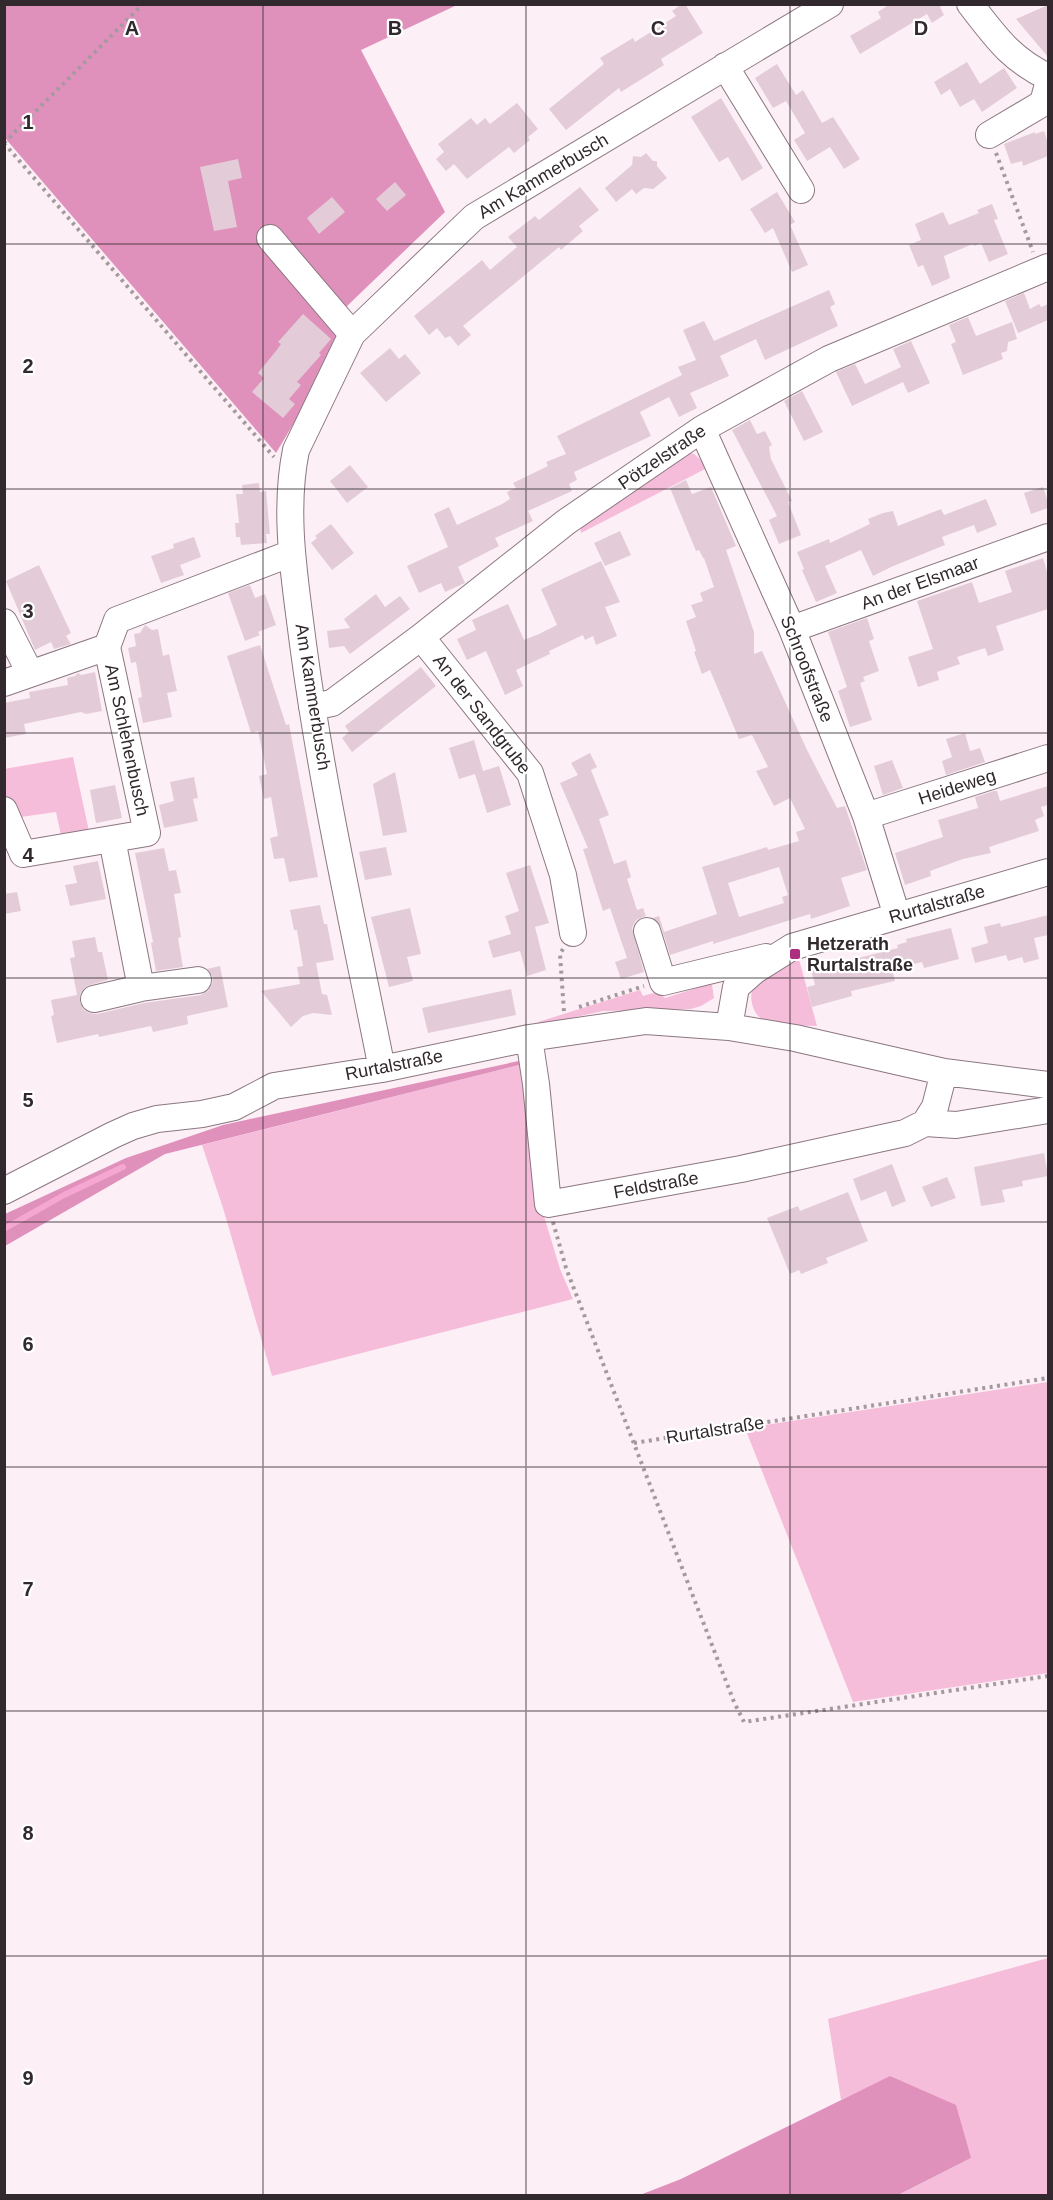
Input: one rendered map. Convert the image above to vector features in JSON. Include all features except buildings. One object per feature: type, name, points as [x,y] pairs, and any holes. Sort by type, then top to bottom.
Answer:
[{"type":"street","name":"Am Kammerbusch","points":[[382,1069],[312,707],[289,524],[296,450],[352,334],[474,218],[830,4]]},
{"type":"street","points":[[970,4],[1006,50],[1028,67],[1048,77]]},
{"type":"street","points":[[725,66],[801,190]]},
{"type":"street","points":[[989,135],[1043,103],[1048,84]]},
{"type":"street","points":[[270,238],[352,334]]},
{"type":"street","name":"Pötzelstraße","points":[[312,707],[332,703],[421,637],[566,522],[702,429],[829,359],[1045,269]]},
{"type":"street","name":"Schroofstraße","points":[[702,429],[792,629],[866,816],[897,916]]},
{"type":"street","name":"An der Elsmaar","points":[[792,629],[1048,537]]},
{"type":"street","name":"Am Schlehenbusch","points":[[4,810],[23,854],[147,833],[107,647],[117,620],[292,553]]},
{"type":"street","points":[[4,622],[30,673]]},
{"type":"street","name":"An der Sandgrube","points":[[421,637],[530,773],[562,875],[573,933]]},
{"type":"street","name":"Am Schlehenbusch","points":[[4,683],[107,647]]},
{"type":"street","name":"Heideweg","points":[[866,816],[1048,758]]},
{"type":"street","points":[[112,839],[141,988]]},
{"type":"street","name":"Rurtalstraße","points":[[729,1027],[736,987],[754,971],[792,947],[1048,872]]},
{"type":"street","points":[[647,931],[663,982],[778,954]]},
{"type":"street","points":[[94,999],[141,988],[198,980]]},
{"type":"street","name":"Rurtalstraße","points":[[4,1191],[134,1126],[157,1119],[202,1114],[234,1107],[274,1086],[382,1069],[529,1038],[646,1021],[729,1027],[795,1038],[944,1072],[1048,1085]]},
{"type":"street","points":[[529,1038],[548,1204]]},
{"type":"street","points":[[926,1123],[935,1107],[944,1072]]},
{"type":"street","name":"Feldstraße","points":[[548,1204],[741,1169],[905,1133],[926,1123],[956,1125],[1048,1110]]},
{"type":"path","points":[[143,4],[4,143],[277,461],[293,466]]},
{"type":"path","points":[[989,135],[1045,269]]},
{"type":"path","points":[[564,1012],[560,954],[573,933]]},
{"type":"path","points":[[553,1015],[656,982],[663,982]]},
{"type":"path","points":[[548,1204],[566,1268],[734,1702],[744,1722],[1048,1676]]},
{"type":"path","name":"Rurtalstraße","points":[[634,1443],[1048,1378]]},
{"type":"shaded area","points":[[4,5],[457,5],[361,50],[445,212],[346,307],[334,356],[276,453],[5,138]]},
{"type":"shaded area","points":[[682,451],[694,454],[709,467],[581,533],[579,519]]},
{"type":"shaded area","points":[[73,757],[90,836],[62,840],[56,812],[14,818],[5,797],[4,769]]},
{"type":"shaded area","points":[[799,959],[817,1026],[769,1023],[757,1015],[753,1007],[751,997],[753,988],[764,974]]},
{"type":"shaded area","points":[[699,979],[712,985],[714,998],[691,1009],[603,1011],[535,1026],[538,1022],[640,990],[643,996],[657,992],[665,998],[700,987]]},
{"type":"shaded area","points":[[528,1059],[531,1062],[165,1154],[5,1246],[5,1214],[126,1158],[223,1125]]},
{"type":"shaded area","points":[[531,1062],[544,1216],[560,1269],[573,1299],[272,1376],[223,1208],[202,1145]]},
{"type":"shaded area","points":[[1048,1382],[1048,1673],[853,1702],[745,1428]]},
{"type":"shaded area","points":[[1048,1958],[1048,2195],[898,2195],[971,2158],[891,2076],[841,2100],[828,2019]]},
{"type":"shaded area","points":[[890,2076],[956,2105],[971,2158],[898,2195],[640,2195],[681,2179]]},
{"type":"waterway","points":[[4,1229],[64,1195],[123,1167]]},
{"type":"place","name":"Hetzerath Rurtalstraße","points":[[795,954]]}]
